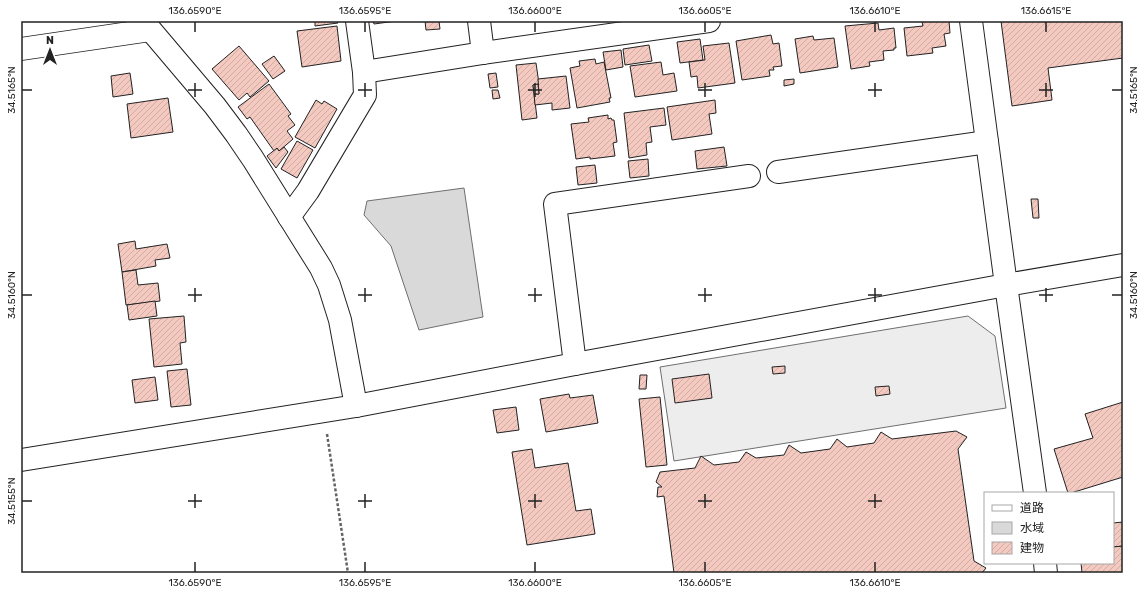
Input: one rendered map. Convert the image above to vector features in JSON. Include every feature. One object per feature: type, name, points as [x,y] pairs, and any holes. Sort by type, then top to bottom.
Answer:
[{"type":"street","points":[[289,217],[308,191],[365,95],[364,72],[357,21]]},
{"type":"street","points":[[479,21],[483,53]]},
{"type":"street","points":[[364,72],[483,53],[602,28],[709,21]]},
{"type":"street","points":[[971,21],[1035,492]]},
{"type":"street","points":[[21,49],[147,26],[216,106],[253,159],[321,268],[330,285],[340,320],[356,406]]},
{"type":"street","points":[[778,172],[987,142]]},
{"type":"street","points":[[575,364],[555,204],[749,176]]},
{"type":"street","points":[[21,460],[324,412],[575,364],[1123,265]]},
{"type":"path","points":[[324,412],[348,573]]},
{"type":"shaded area","points":[[968,316],[995,336],[1006,408],[674,461],[660,367]]},
{"type":"water","points":[[464,188],[483,317],[419,330],[391,246],[364,215],[367,201]]},
{"type":"building","points":[[315,21],[337,21],[338,23],[315,26]]},
{"type":"building","points":[[373,21],[396,21],[374,24]]},
{"type":"building","points":[[425,21],[439,21],[440,29],[426,30]]},
{"type":"building","points":[[949,21],[950,33],[944,34],[946,46],[932,48],[933,53],[907,56],[904,28],[923,26],[922,22]]},
{"type":"building","points":[[1001,21],[1123,21],[1123,58],[1048,68],[1052,100],[1012,106]]},
{"type":"building","points":[[878,23],[879,30],[894,28],[896,48],[894,48],[894,50],[883,51],[884,60],[869,62],[870,66],[851,69],[845,26]]},
{"type":"building","points":[[337,26],[341,61],[302,67],[297,31]]},
{"type":"building","points":[[771,35],[773,44],[779,43],[782,66],[773,67],[774,70],[769,70],[770,76],[742,80],[736,41]]},
{"type":"building","points":[[813,36],[814,40],[834,38],[838,67],[800,73],[795,39]]},
{"type":"building","points":[[700,39],[703,60],[680,63],[677,42]]},
{"type":"building","points":[[729,43],[735,83],[698,88],[697,76],[691,77],[689,62],[705,60],[703,46]]},
{"type":"building","points":[[649,45],[652,61],[625,65],[623,49]]},
{"type":"building","points":[[239,46],[269,81],[250,97],[247,93],[239,100],[212,69]]},
{"type":"building","points":[[621,50],[623,67],[606,70],[603,52]]},
{"type":"building","points":[[274,56],[285,71],[273,79],[262,64]]},
{"type":"building","points":[[595,59],[596,64],[604,62],[611,98],[609,98],[610,102],[577,108],[570,68],[580,66],[579,61]]},
{"type":"building","points":[[661,62],[663,75],[674,73],[677,91],[635,97],[630,66]]},
{"type":"building","points":[[536,63],[539,84],[533,85],[537,118],[522,120],[516,65]]},
{"type":"building","points":[[130,73],[133,94],[113,97],[111,76]]},
{"type":"building","points":[[496,73],[498,87],[490,88],[488,74]]},
{"type":"building","points":[[566,76],[570,108],[552,110],[552,103],[535,105],[534,94],[539,94],[538,79]]},
{"type":"building","points":[[794,79],[794,84],[784,86],[784,80]]},
{"type":"building","points":[[269,84],[291,114],[288,116],[295,125],[287,131],[293,139],[279,151],[277,148],[274,151],[250,117],[247,119],[238,107]]},
{"type":"building","points":[[538,84],[539,94],[534,94],[533,85]]},
{"type":"building","points":[[492,90],[498,90],[500,98],[493,99]]},
{"type":"building","points":[[168,98],[173,132],[131,138],[127,104]]},
{"type":"building","points":[[316,100],[322,104],[324,101],[337,109],[315,148],[295,137]]},
{"type":"building","points":[[715,100],[716,113],[709,114],[712,134],[672,140],[667,107]]},
{"type":"building","points":[[664,108],[666,125],[650,127],[652,142],[646,143],[647,155],[629,158],[624,113]]},
{"type":"building","points":[[608,115],[608,119],[611,118],[614,120],[617,142],[613,143],[615,156],[576,159],[571,124],[589,122],[588,118]]},
{"type":"building","points":[[297,141],[313,150],[297,178],[281,169]]},
{"type":"building","points":[[284,147],[288,152],[276,168],[267,156],[277,148],[279,151]]},
{"type":"building","points":[[724,147],[727,166],[697,169],[695,151]]},
{"type":"building","points":[[648,159],[649,176],[630,178],[628,161]]},
{"type":"building","points":[[595,165],[597,183],[578,185],[576,167]]},
{"type":"building","points":[[1031,199],[1038,199],[1039,218],[1033,218]]},
{"type":"building","points":[[135,241],[136,249],[167,244],[170,258],[155,260],[156,266],[122,272],[118,244]]},
{"type":"building","points":[[136,270],[138,285],[158,283],[160,301],[126,305],[122,272]]},
{"type":"building","points":[[155,301],[157,316],[129,320],[127,305]]},
{"type":"building","points":[[184,316],[186,342],[180,343],[182,364],[154,367],[149,319]]},
{"type":"building","points":[[785,366],[785,373],[773,374],[772,367]]},
{"type":"building","points":[[187,369],[191,405],[171,407],[167,371]]},
{"type":"building","points":[[709,374],[712,398],[675,403],[672,379]]},
{"type":"building","points":[[640,375],[647,375],[646,389],[639,389]]},
{"type":"building","points":[[155,377],[158,400],[135,403],[132,380]]},
{"type":"building","points":[[889,386],[890,394],[876,396],[875,387]]},
{"type":"building","points":[[569,394],[570,398],[593,395],[598,423],[546,432],[540,399]]},
{"type":"building","points":[[660,397],[667,465],[646,467],[639,399]]},
{"type":"building","points":[[1123,402],[1123,477],[1074,492],[1068,492],[1054,449],[1093,438],[1085,414]]},
{"type":"building","points":[[516,407],[519,430],[497,433],[493,410]]},
{"type":"building","points":[[956,431],[967,437],[958,449],[974,561],[986,568],[982,573],[674,573],[664,496],[657,497],[658,487],[662,487],[656,482],[660,472],[695,468],[701,456],[714,465],[739,462],[746,452],[756,458],[784,455],[789,445],[801,453],[830,449],[837,439],[847,447],[874,443],[881,432],[892,439]]},
{"type":"building","points":[[532,449],[535,468],[568,463],[576,511],[591,509],[595,534],[527,545],[512,452]]},
{"type":"building","points":[[1123,522],[1123,546],[1114,547],[1114,523]]},
{"type":"building","points":[[1123,546],[1123,573],[1082,573],[1081,564],[1114,564],[1114,547]]}]
